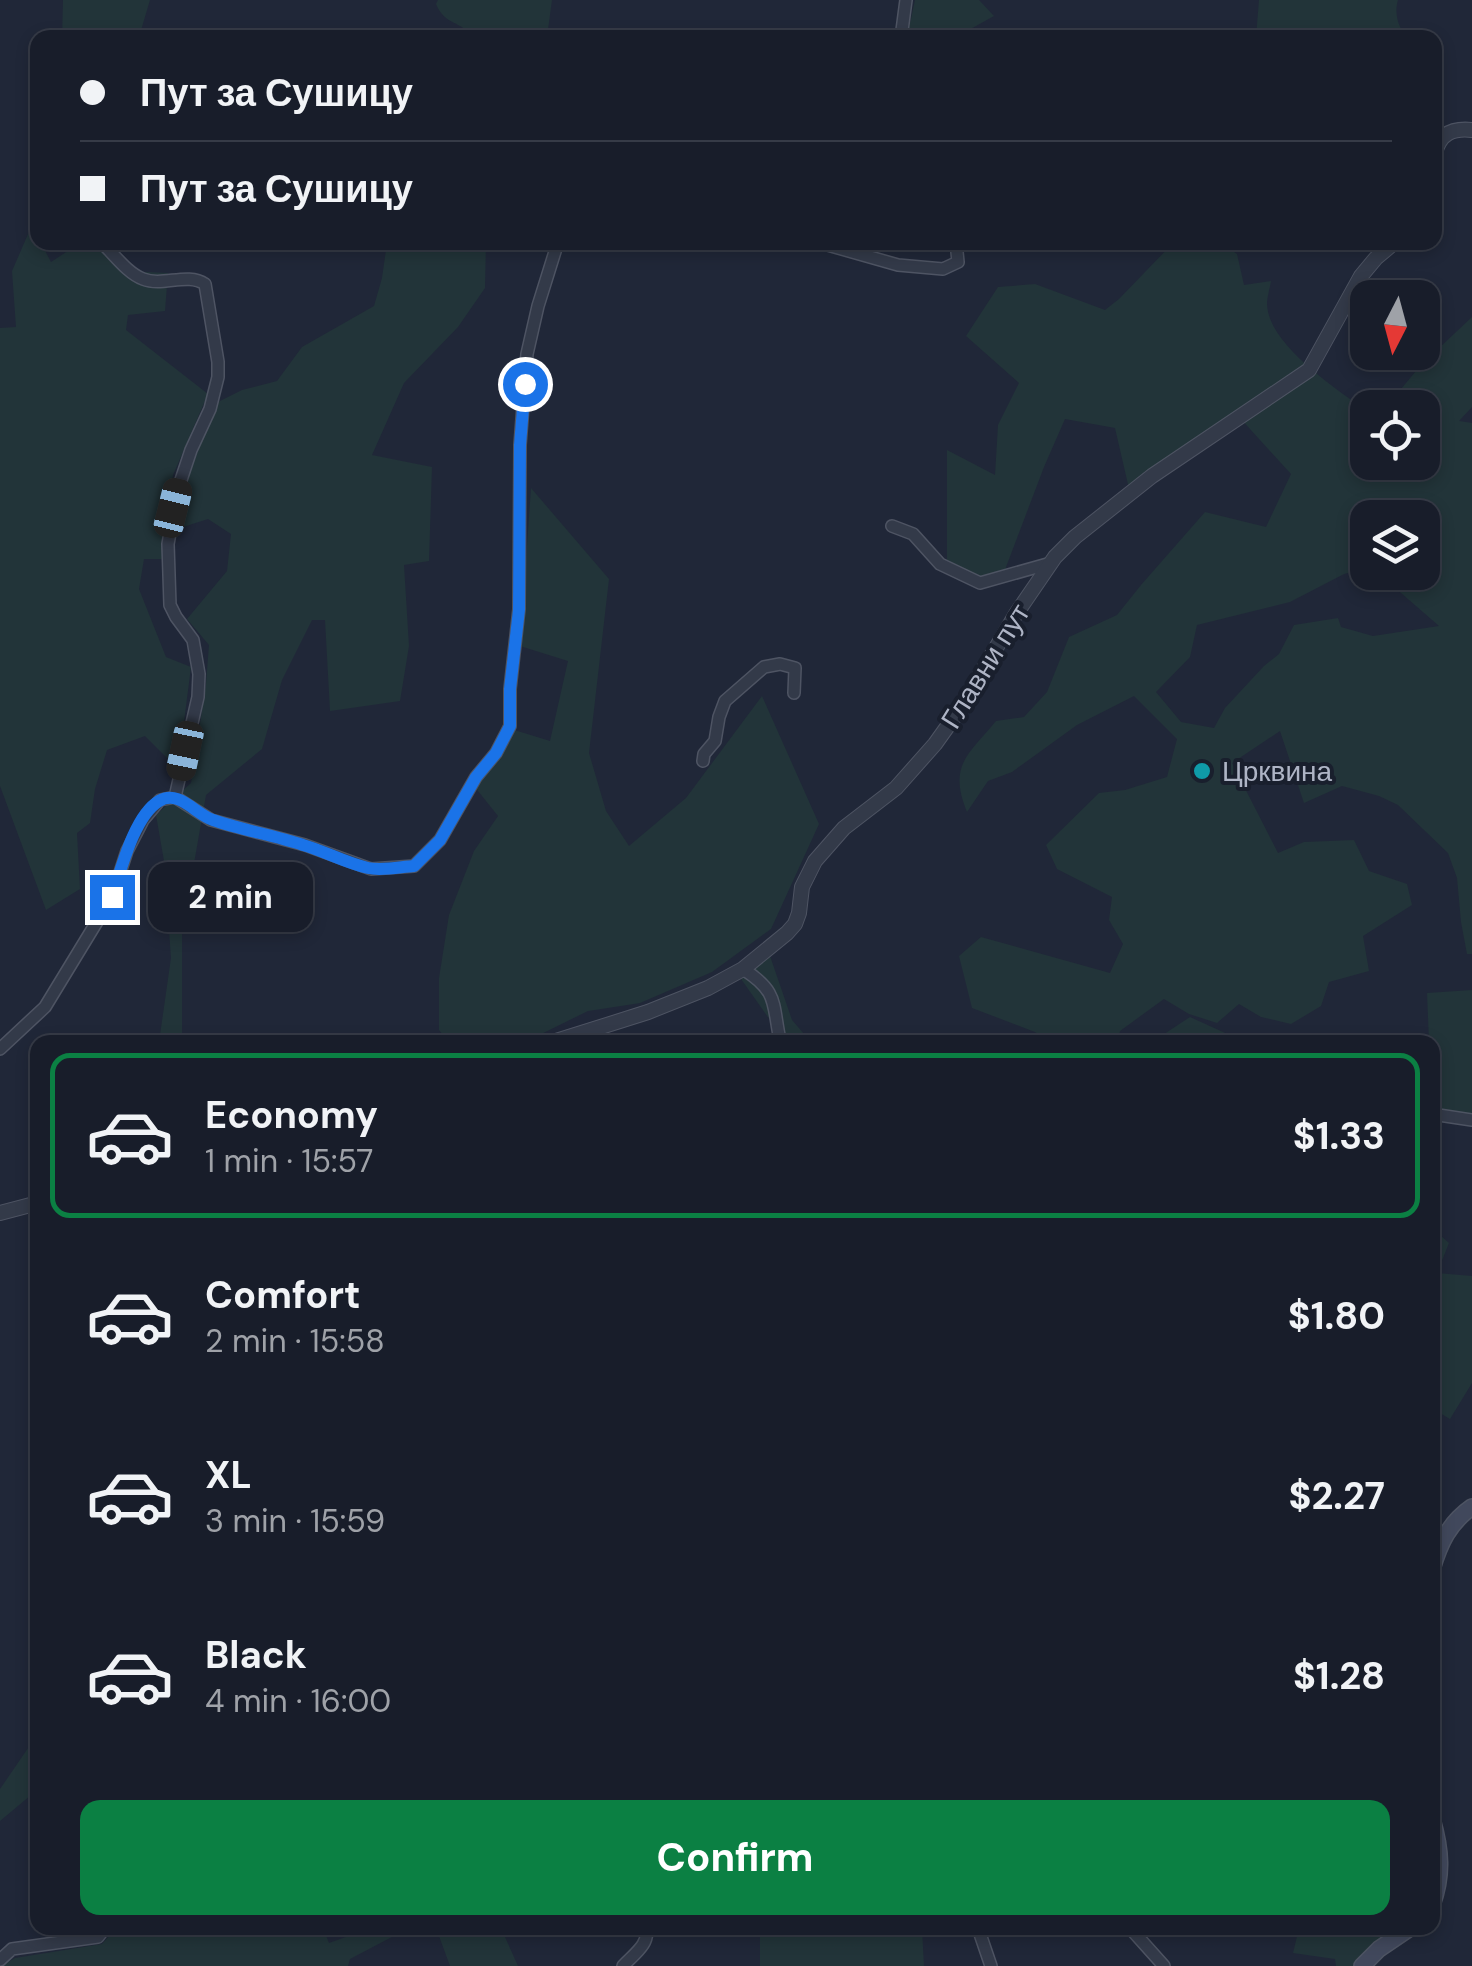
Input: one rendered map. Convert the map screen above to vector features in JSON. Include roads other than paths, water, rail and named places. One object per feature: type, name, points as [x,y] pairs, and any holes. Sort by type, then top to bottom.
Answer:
[{"type":"main road","points":[[1440,1545],[1447,1531],[1472,1508]]},
{"type":"main road","points":[[1362,1966],[1399,1935]]},
{"type":"street","points":[[902,30],[906,0]]},
{"type":"street","points":[[1442,138],[1459,129],[1472,130]]},
{"type":"street","points":[[110,250],[142,279],[160,282],[194,278],[205,284],[218,362],[216,392],[184,469],[168,544],[170,605],[192,640],[199,674],[198,697],[175,797]]},
{"type":"street","points":[[0,1049],[44,1007],[112,897],[142,820],[160,800],[175,797],[212,820],[371,868],[414,866],[440,840],[510,726],[519,610],[520,445],[527,354],[556,250]]},
{"type":"street","points":[[846,250],[898,264],[942,269],[958,262],[957,250]]},
{"type":"street","name":"Главни пут","points":[[575,1035],[708,988],[743,969],[787,933],[800,913],[807,875],[831,841],[896,788],[950,725],[1050,562],[1152,476],[1310,370],[1361,276],[1386,250]]},
{"type":"street","points":[[892,526],[913,534],[940,564],[980,583],[1050,562]]},
{"type":"street","points":[[702,761],[715,741],[725,701],[764,667],[780,664],[795,668],[794,693]]},
{"type":"street","points":[[743,969],[773,996],[779,1035]]},
{"type":"street","points":[[1440,1115],[1472,1120]]},
{"type":"street","points":[[0,1213],[30,1205]]},
{"type":"street","points":[[0,1960],[12,1949],[100,1935]]},
{"type":"street","points":[[623,1966],[646,1943],[647,1935]]},
{"type":"street","points":[[980,1935],[991,1966]]},
{"type":"street","points":[[1136,1935],[1164,1966]]},
{"type":"place","name":"Црквина","points":[[1202,771]]}]
